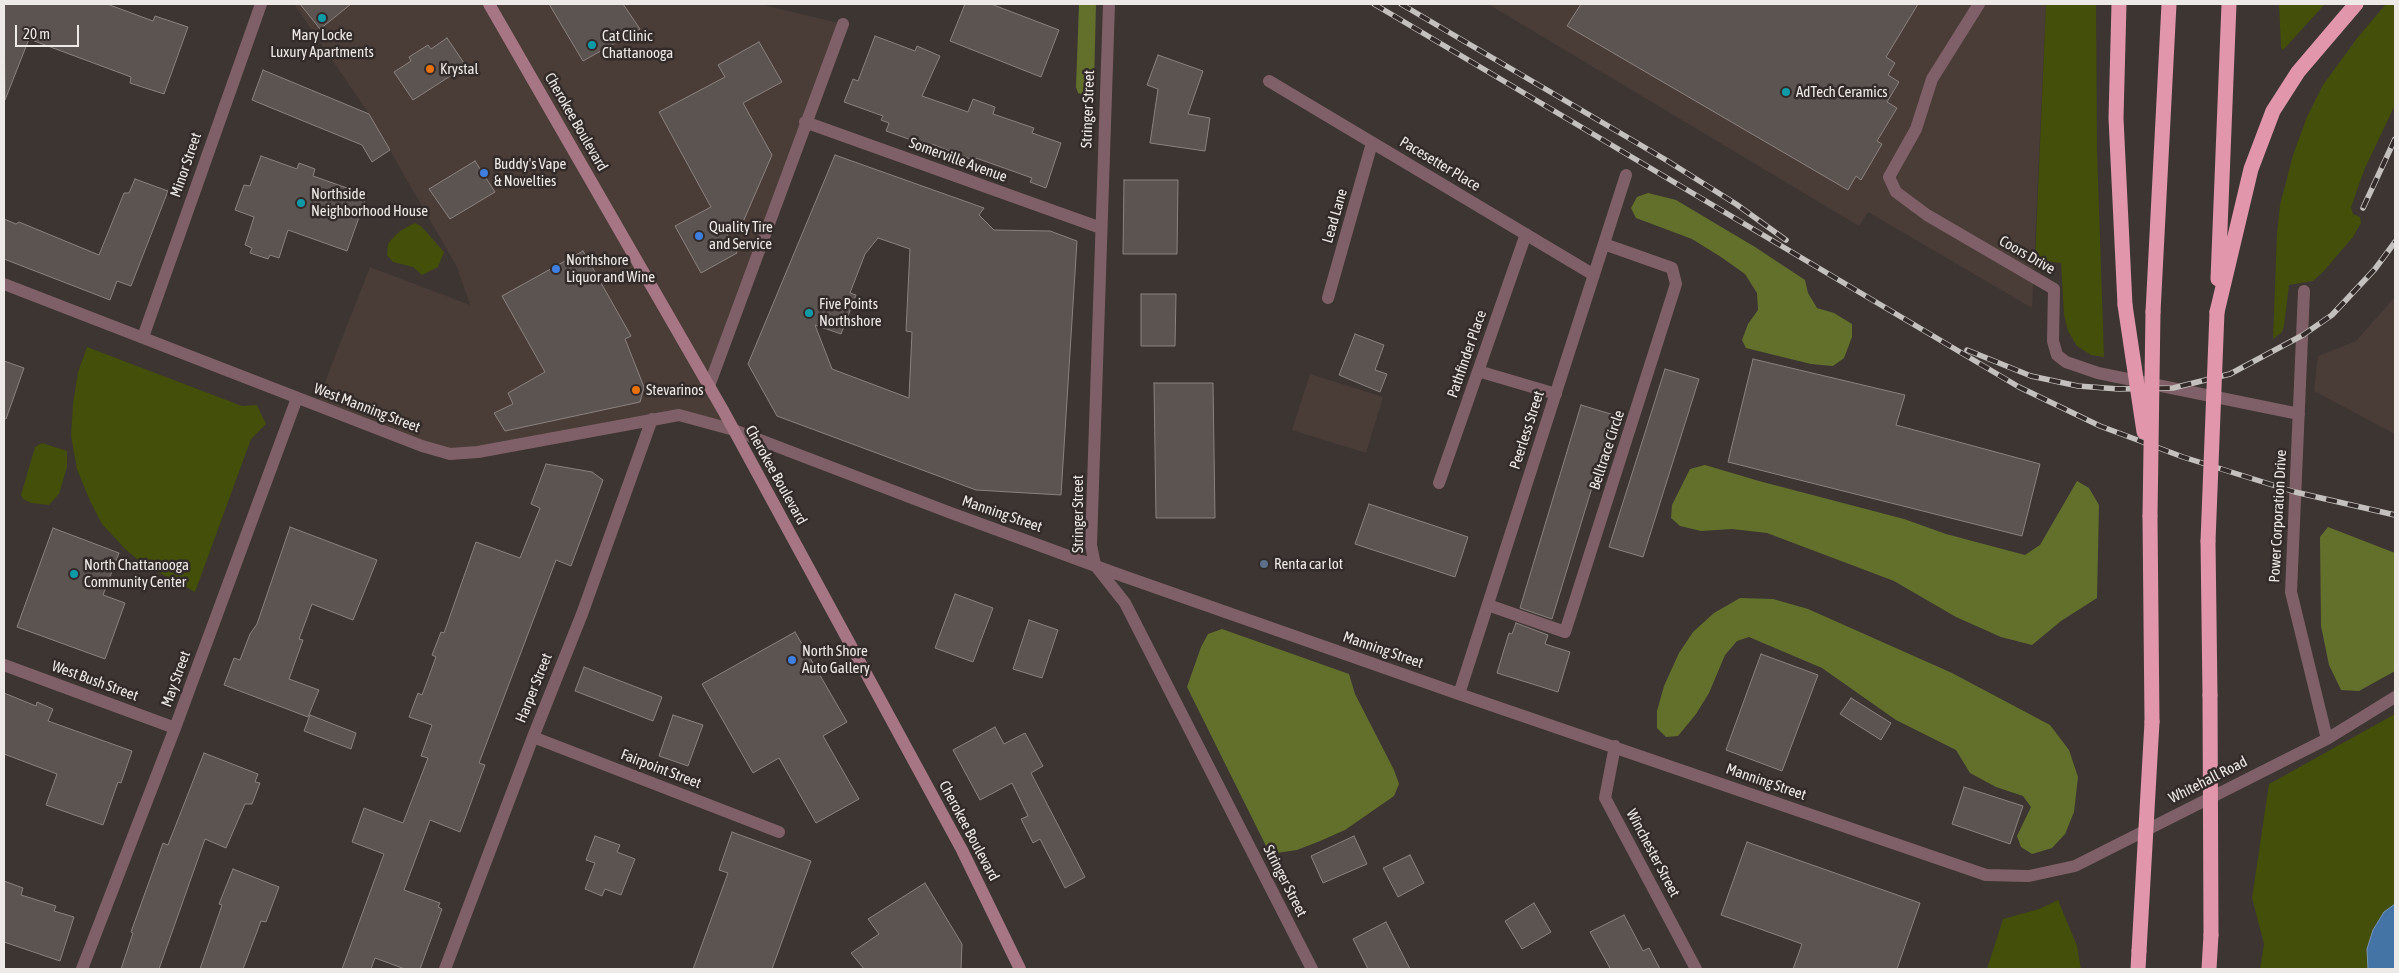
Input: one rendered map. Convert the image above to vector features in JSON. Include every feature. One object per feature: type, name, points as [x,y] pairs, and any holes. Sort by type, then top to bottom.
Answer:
[{"type":"highway","points":[[2119,4],[2116,118],[2125,305],[2150,480]]},
{"type":"highway","points":[[2138,969],[2152,722],[2150,480],[2152,312],[2169,4]]},
{"type":"highway","points":[[2208,969],[2210,935],[2210,695],[2208,541],[2229,4]]},
{"type":"highway","points":[[2217,312],[2251,169],[2272,111],[2298,72],[2356,4]]},
{"type":"main road","name":"Cherokee Boulevard","points":[[489,4],[734,430],[962,850],[1020,969]]},
{"type":"street","name":"Minor Street","points":[[142,337],[261,4]]},
{"type":"street","name":"Stringer Street","points":[[1109,4],[1091,545],[1095,566],[1125,603],[1312,969]]},
{"type":"street","name":"Coors Drive","points":[[1979,4],[1932,79],[1916,129],[1890,177],[1896,192],[1927,215],[2054,289],[2053,341],[2057,355],[2066,362],[2098,373],[2299,414]]},
{"type":"street","points":[[709,386],[842,24]]},
{"type":"street","name":"Pacesetter Place","points":[[1269,81],[1594,275]]},
{"type":"street","name":"Somerville Avenue","points":[[805,122],[1101,228]]},
{"type":"street","name":"Lead Lane","points":[[1328,298],[1372,143]]},
{"type":"street","name":"Peerless Street","points":[[1459,694],[1626,175]]},
{"type":"street","name":"Pathfinder Place","points":[[1439,483],[1526,234]]},
{"type":"street","name":"Belltrace Circle","points":[[1488,605],[1566,632],[1676,284],[1672,268],[1604,244]]},
{"type":"street","name":"West Manning Street","points":[[4,284],[422,446],[450,454],[478,452],[679,415],[734,430]]},
{"type":"street","name":"Power Corporation Drive","points":[[2304,291],[2291,592],[2327,738]]},
{"type":"street","points":[[1478,371],[1556,394]]},
{"type":"street","name":"May Street","points":[[82,969],[175,728],[297,398]]},
{"type":"street","name":"Harper Street","points":[[445,969],[532,736],[582,614],[652,419]]},
{"type":"street","name":"Manning Street","points":[[734,430],[950,513],[1095,566],[1459,694],[1986,875],[2029,876]]},
{"type":"street","name":"West Bush Street","points":[[4,665],[175,728]]},
{"type":"street","name":"Whitehall Road","points":[[2029,876],[2075,866],[2327,738],[2395,697]]},
{"type":"street","name":"Fairpoint Street","points":[[532,736],[779,832]]},
{"type":"street","name":"Winchester Street","points":[[1615,746],[1606,798],[1696,969]]},
{"type":"shaded area","points":[[294,4],[759,4],[843,24],[709,385],[734,430],[679,415],[450,454],[316,405],[370,267],[470,305],[457,267],[369,114]]},
{"type":"shaded area","points":[[1488,4],[2046,4],[2032,308],[1868,212],[1859,226]]},
{"type":"shaded area","points":[[2395,297],[2395,434],[2314,391],[2318,356],[2356,341]]},
{"type":"shaded area","points":[[1310,374],[1383,397],[1366,453],[1292,430]]},
{"type":"green space","points":[[1079,4],[1096,4],[1094,84],[1092,93],[1088,96],[1078,93],[1076,87]]},
{"type":"green space","points":[[2046,4],[2096,4],[2097,150],[2104,357],[2091,355],[2077,346],[2068,331],[2064,315],[2061,263],[2035,260]]},
{"type":"green space","points":[[2279,4],[2325,4],[2283,50],[2281,47]]},
{"type":"green space","points":[[2386,4],[2395,4],[2395,105],[2365,168],[2351,207],[2353,214],[2360,217],[2361,223],[2353,237],[2313,281],[2289,285],[2284,326],[2282,332],[2273,339],[2277,233],[2280,205],[2293,155],[2307,117],[2323,85],[2358,37]]},
{"type":"green space","points":[[1648,193],[1676,200],[1755,247],[1805,280],[1808,293],[1817,308],[1834,313],[1852,324],[1852,337],[1844,358],[1833,366],[1811,364],[1746,348],[1742,340],[1748,324],[1758,310],[1757,293],[1745,274],[1692,239],[1636,218],[1631,208],[1637,197]]},
{"type":"green space","points":[[415,223],[421,226],[444,252],[438,267],[422,275],[413,267],[393,262],[387,255],[388,244],[392,239],[400,231]]},
{"type":"green space","points":[[87,347],[242,406],[257,405],[266,424],[251,439],[195,592],[143,564],[125,549],[102,524],[90,501],[77,469],[71,436],[78,372]]},
{"type":"green space","points":[[42,443],[67,451],[67,467],[59,494],[49,505],[31,503],[23,499],[21,495],[35,447]]},
{"type":"green space","points":[[1705,465],[1904,519],[1946,534],[2025,555],[2040,545],[2077,481],[2089,488],[2099,505],[2097,598],[2061,621],[2032,645],[2001,637],[1956,617],[1894,581],[1767,533],[1732,529],[1701,531],[1680,526],[1671,518],[1672,505],[1690,469]]},
{"type":"green space","points":[[2328,527],[2395,553],[2395,671],[2359,691],[2341,690],[2329,665],[2321,626],[2320,537]]},
{"type":"green space","points":[[1740,598],[1773,599],[1808,609],[1952,673],[2050,725],[2069,750],[2078,777],[2074,812],[2065,834],[2052,848],[2032,854],[2021,847],[2017,836],[2031,807],[2023,796],[1996,787],[1970,773],[1956,750],[1896,720],[1822,668],[1749,637],[1737,641],[1725,655],[1709,693],[1696,714],[1678,736],[1666,737],[1657,728],[1657,711],[1664,686],[1679,653],[1693,632],[1714,613]]},
{"type":"green space","points":[[1222,629],[1349,674],[1355,694],[1394,770],[1399,784],[1394,796],[1345,830],[1320,841],[1297,850],[1276,853],[1267,848],[1187,687],[1201,647],[1208,634]]},
{"type":"green space","points":[[2395,714],[2395,969],[2260,969],[2264,944],[2252,898],[2269,784]]},
{"type":"green space","points":[[2058,900],[2077,946],[2081,969],[1987,969],[2003,919],[2039,909]]},
{"type":"water","points":[[2395,904],[2395,969],[2368,969],[2367,949],[2373,930],[2384,912]]},
{"type":"building","points":[[4,4],[107,4],[153,21],[155,16],[188,27],[164,94],[130,83],[131,77],[29,39],[5,100]]},
{"type":"building","name":"Mary Locke Luxury Apartments","points":[[300,4],[351,4],[320,29]]},
{"type":"building","name":"Cat Clinic Chattanooga","points":[[549,4],[623,4],[640,29],[583,61]]},
{"type":"building","points":[[965,4],[991,4],[1059,30],[1041,77],[950,41]]},
{"type":"building","name":"AdTech Ceramics","points":[[1581,4],[1918,4],[1886,57],[1895,63],[1888,75],[1899,82],[1887,102],[1897,108],[1877,141],[1882,144],[1861,180],[1856,176],[1848,190],[1567,26]]},
{"type":"building","points":[[875,36],[915,51],[917,46],[940,56],[922,96],[968,112],[973,99],[995,107],[993,114],[1034,128],[1032,133],[1061,143],[1046,188],[1030,182],[1032,178],[976,158],[975,161],[932,144],[931,147],[886,131],[889,123],[881,120],[883,116],[844,102],[853,79],[858,81]]},
{"type":"building","name":"Krystal","points":[[447,38],[466,66],[413,100],[394,72],[411,61],[409,57],[428,45],[431,49]]},
{"type":"building","points":[[759,42],[782,82],[743,103],[772,155],[743,222],[726,232],[737,253],[701,273],[675,226],[711,207],[659,112],[725,77],[718,65]]},
{"type":"building","points":[[1158,55],[1203,71],[1188,114],[1210,118],[1205,151],[1150,143],[1158,89],[1147,85]]},
{"type":"building","points":[[263,70],[369,114],[390,150],[372,162],[362,145],[252,100]]},
{"type":"building","points":[[835,155],[984,208],[979,215],[994,230],[1050,231],[1077,241],[1061,495],[976,490],[777,416],[748,364]],"holes":[[[878,238],[910,249],[906,331],[912,332],[909,398],[832,369],[815,325],[841,334],[856,295],[850,293],[865,254]]]},
{"type":"building","name":"Northside Neighborhood House","points":[[261,156],[297,169],[299,163],[315,169],[313,176],[367,195],[347,251],[288,230],[279,258],[270,255],[268,259],[250,253],[252,248],[245,245],[254,217],[235,210],[244,185],[250,186]]},
{"type":"building","points":[[475,161],[495,192],[450,219],[429,189]]},
{"type":"building","points":[[135,179],[168,191],[131,286],[117,281],[110,300],[4,259],[4,219],[16,224],[19,222],[99,255],[124,193],[129,193]]},
{"type":"building","points":[[1124,180],[1178,180],[1177,254],[1123,254]]},
{"type":"building","points":[[583,251],[631,336],[625,339],[644,387],[640,402],[505,431],[494,413],[513,404],[508,393],[545,372],[502,296]]},
{"type":"building","points":[[1141,294],[1176,294],[1175,346],[1141,346]]},
{"type":"building","points":[[1355,334],[1384,345],[1375,370],[1387,374],[1380,392],[1339,375]]},
{"type":"building","points":[[1753,359],[1905,395],[1896,425],[2040,464],[2022,536],[1728,462]]},
{"type":"building","points":[[4,361],[24,368],[6,419],[4,418]]},
{"type":"building","points":[[1665,369],[1699,379],[1643,557],[1609,547]]},
{"type":"building","points":[[1154,383],[1213,383],[1215,518],[1156,518]]},
{"type":"building","points":[[1581,405],[1614,415],[1552,619],[1520,608]]},
{"type":"building","points":[[546,464],[592,472],[603,480],[571,566],[556,560],[479,763],[485,765],[460,832],[430,820],[404,890],[440,903],[438,907],[442,909],[420,969],[405,969],[375,958],[371,969],[342,969],[384,854],[352,842],[364,808],[403,823],[428,758],[421,756],[432,725],[409,717],[418,693],[422,695],[436,657],[432,655],[441,632],[444,633],[476,542],[520,558],[540,508],[531,504]]},
{"type":"building","points":[[1369,504],[1468,537],[1455,577],[1355,544]]},
{"type":"building","points":[[290,527],[377,560],[353,620],[312,604],[299,639],[303,640],[289,679],[319,690],[308,717],[224,685],[234,658],[240,660],[250,634],[257,624]]},
{"type":"building","name":"North Chattanooga Community Center","points":[[53,528],[119,553],[103,595],[125,603],[105,659],[17,627]]},
{"type":"building","points":[[955,594],[993,608],[973,662],[935,648]]},
{"type":"building","points":[[1029,620],[1058,630],[1042,678],[1013,669]]},
{"type":"building","points":[[1516,623],[1548,635],[1545,644],[1570,652],[1558,692],[1497,673],[1509,633],[1512,634]]},
{"type":"building","points":[[795,632],[847,722],[823,736],[859,799],[816,823],[779,758],[753,773],[702,684]]},
{"type":"building","points":[[1761,654],[1818,675],[1782,771],[1726,750]]},
{"type":"building","points":[[584,667],[662,697],[653,721],[575,691]]},
{"type":"building","points":[[4,693],[36,706],[37,702],[53,709],[48,721],[132,751],[121,783],[118,782],[103,825],[46,805],[57,774],[4,754]]},
{"type":"building","points":[[1851,698],[1891,723],[1881,740],[1840,714]]},
{"type":"building","points":[[310,715],[356,733],[351,749],[304,731]]},
{"type":"building","points":[[673,715],[703,725],[688,766],[659,756]]},
{"type":"building","points":[[995,727],[1004,744],[1025,733],[1043,766],[1031,773],[1085,877],[1065,888],[1040,839],[1033,843],[1021,819],[1028,816],[1012,783],[980,800],[953,750]]},
{"type":"building","points":[[204,753],[258,774],[255,782],[260,783],[252,804],[245,804],[226,848],[205,839],[159,969],[121,969],[133,933],[131,932],[163,843],[168,845]]},
{"type":"building","points":[[1964,787],[2023,806],[2010,844],[1952,824]]},
{"type":"building","points":[[732,832],[811,861],[772,969],[693,969],[728,873],[719,870]]},
{"type":"building","points":[[595,836],[620,845],[617,852],[635,859],[621,895],[605,889],[602,896],[585,889],[595,863],[586,860]]},
{"type":"building","points":[[1354,836],[1367,864],[1323,883],[1311,856]]},
{"type":"building","points":[[1747,842],[1920,903],[1897,969],[1793,969],[1802,944],[1721,915]]},
{"type":"building","points":[[1410,855],[1424,883],[1398,897],[1383,868]]},
{"type":"building","points":[[233,869],[279,887],[266,922],[261,921],[243,969],[200,969],[222,905],[219,904]]},
{"type":"building","points":[[4,881],[23,888],[21,895],[56,906],[54,911],[74,917],[60,961],[4,942]]},
{"type":"building","points":[[925,883],[962,944],[961,969],[864,969],[851,953],[879,934],[868,919]]},
{"type":"building","points":[[1534,903],[1551,932],[1522,949],[1505,921]]},
{"type":"building","points":[[1624,915],[1643,951],[1649,948],[1660,969],[1607,969],[1610,968],[1590,932]]},
{"type":"building","points":[[1386,922],[1410,969],[1368,969],[1353,939]]},
{"type":"railway","points":[[1374,4],[2019,387],[2100,426],[2183,457],[2295,492],[2395,515]]},
{"type":"railway","points":[[1401,4],[1666,160],[1736,204],[1786,240]]},
{"type":"railway","points":[[2363,208],[2395,139]]},
{"type":"railway","points":[[1967,350],[2031,376],[2078,386],[2119,389],[2173,388],[2230,374],[2303,335],[2332,315],[2375,269],[2395,242]]},
{"type":"place","name":"Mary Locke Luxury Apartments","points":[[322,18]]},
{"type":"place","name":"Cat Clinic Chattanooga","points":[[592,45]]},
{"type":"place","name":"Krystal","points":[[430,69]]},
{"type":"place","name":"AdTech Ceramics","points":[[1786,92]]},
{"type":"place","name":"Buddy's Vape & Novelties","points":[[484,173]]},
{"type":"place","name":"Northside Neighborhood House","points":[[301,203]]},
{"type":"place","name":"Quality Tire and Service","points":[[699,236]]},
{"type":"place","name":"Northshore Liquor and Wine","points":[[556,269]]},
{"type":"place","name":"Five Points Northshore","points":[[809,313]]},
{"type":"place","name":"Stevarinos","points":[[636,390]]},
{"type":"place","name":"Renta car lot","points":[[1264,564]]},
{"type":"place","name":"North Chattanooga Community Center","points":[[74,574]]},
{"type":"place","name":"North Shore Auto Gallery","points":[[792,660]]}]
